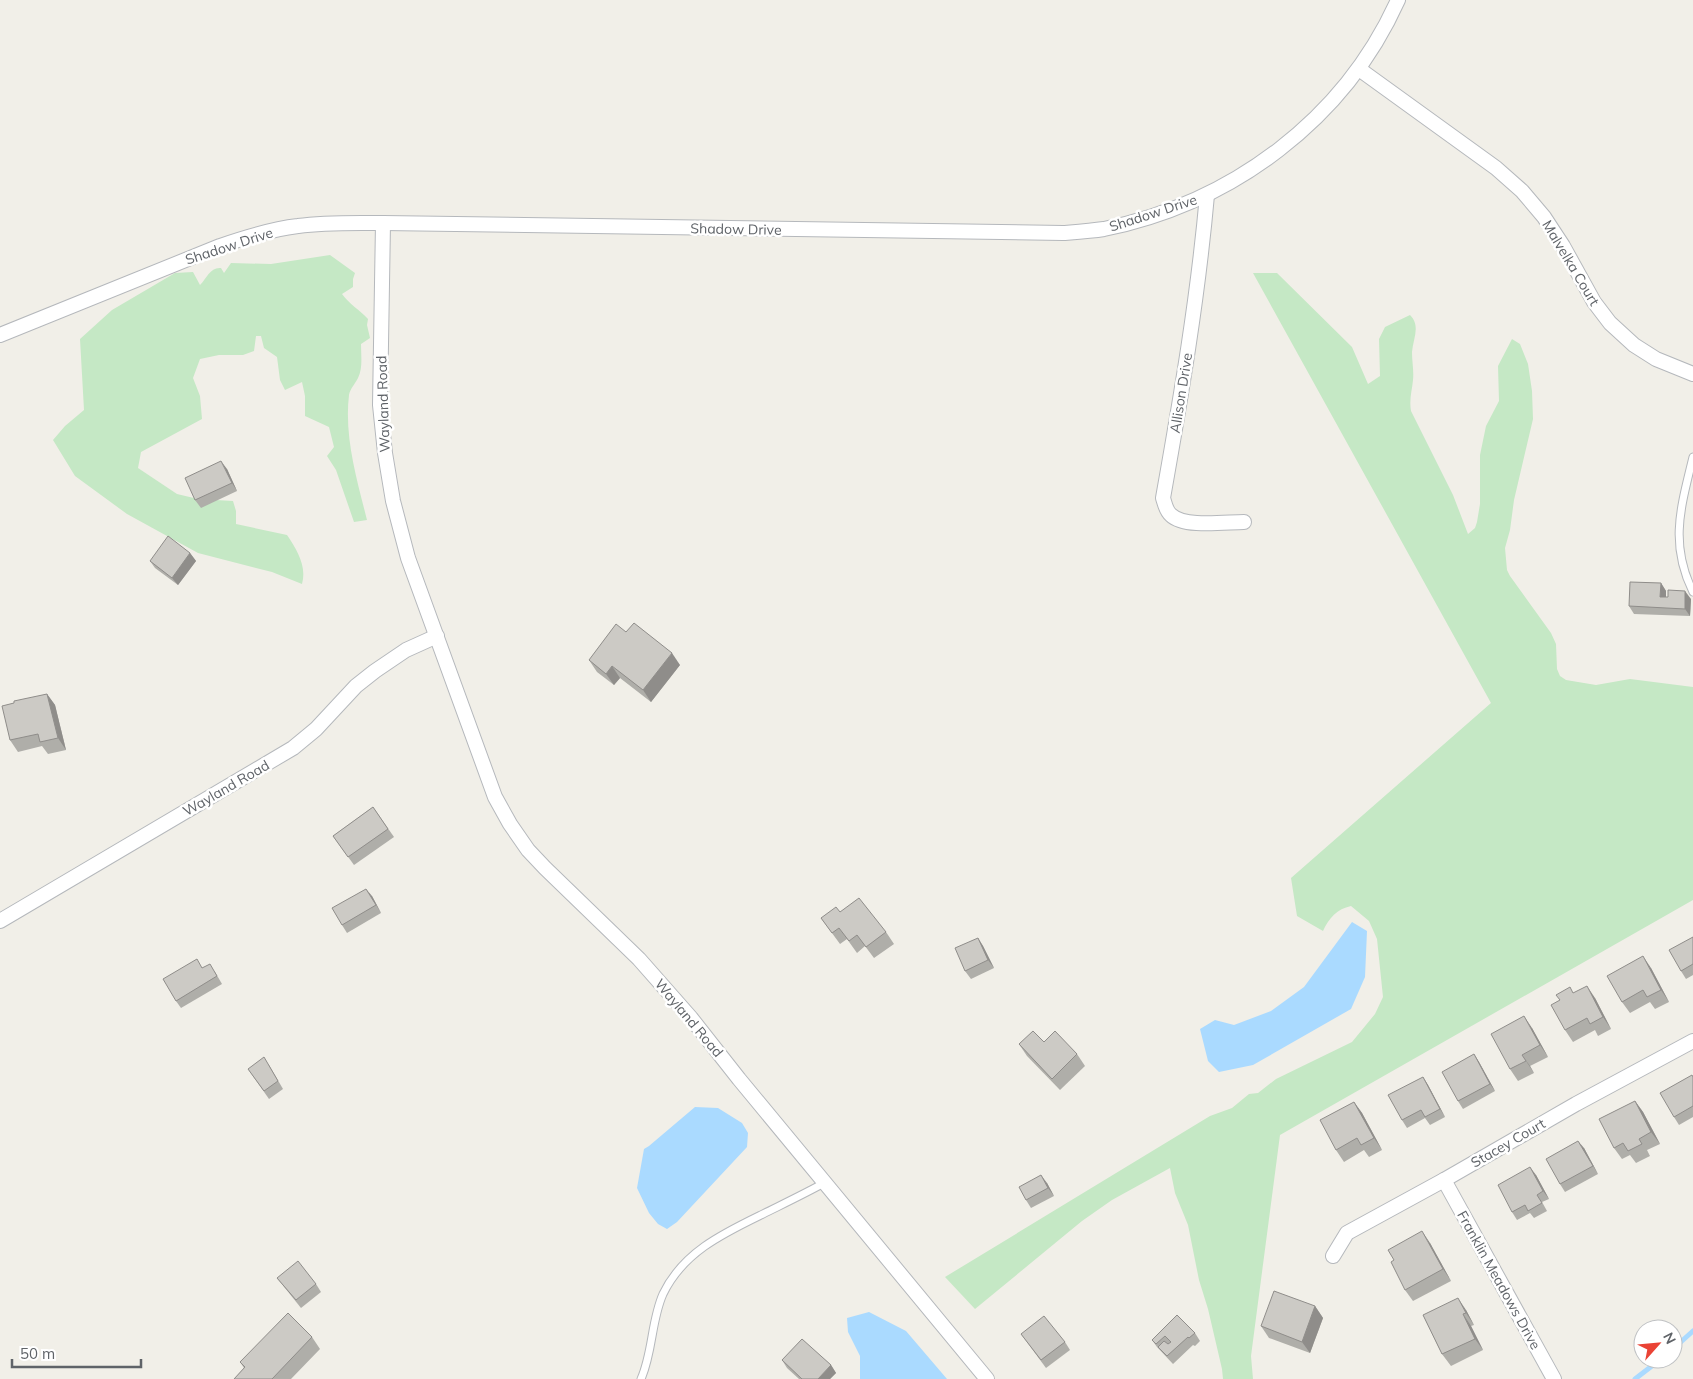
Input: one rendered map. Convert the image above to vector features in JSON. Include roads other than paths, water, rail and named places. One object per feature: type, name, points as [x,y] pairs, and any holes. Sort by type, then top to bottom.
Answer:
[{"type":"street","name":"Shadow Drive","points":[[0,335],[248,236],[298,226],[328,223],[1063,233],[1102,229],[1134,222],[1207,195],[1273,156],[1304,130],[1332,102],[1359,69],[1381,35],[1398,0]]},
{"type":"street","name":"Malvelka Court","points":[[1359,69],[1496,168],[1522,191],[1544,217],[1563,246],[1594,302],[1610,323],[1634,345],[1656,359],[1693,374]]},
{"type":"street","name":"Allison Drive","points":[[1207,195],[1202,251],[1163,498],[1166,508],[1171,515],[1184,522],[1244,522]]},
{"type":"street","name":"Wayland Road","points":[[383,224],[380,405],[384,453],[393,501],[408,558],[495,797],[514,831],[528,850],[639,959],[672,996],[986,1379]]},
{"type":"street","name":"Wayland Road","points":[[0,922],[293,748],[316,729],[356,686],[374,671],[406,650],[437,636]]},
{"type":"street","name":"Stacey Court","points":[[1333,1256],[1347,1233],[1576,1104],[1693,1041]]},
{"type":"street","name":"Franklin Meadows Drive","points":[[1444,1180],[1554,1379]]},
{"type":"lane","points":[[1693,457],[1680,512],[1678,534],[1687,580],[1693,592]]},
{"type":"lane","points":[[641,1379],[648,1359],[657,1311],[663,1294],[672,1278],[686,1261],[726,1232],[824,1183]]},
{"type":"water","points":[[1352,922],[1367,931],[1365,977],[1351,1009],[1253,1065],[1219,1072],[1208,1061],[1200,1029],[1215,1020],[1234,1025],[1271,1011],[1304,987]]},
{"type":"water","points":[[695,1107],[718,1108],[742,1123],[748,1133],[747,1147],[677,1222],[667,1229],[658,1224],[649,1213],[637,1188],[644,1149]]},
{"type":"water","points":[[869,1312],[906,1331],[947,1379],[860,1379],[860,1356],[848,1332],[847,1318]]},
{"type":"waterway","points":[[1683,1340],[1693,1331]]},
{"type":"waterway","points":[[1635,1379],[1648,1369]]}]
